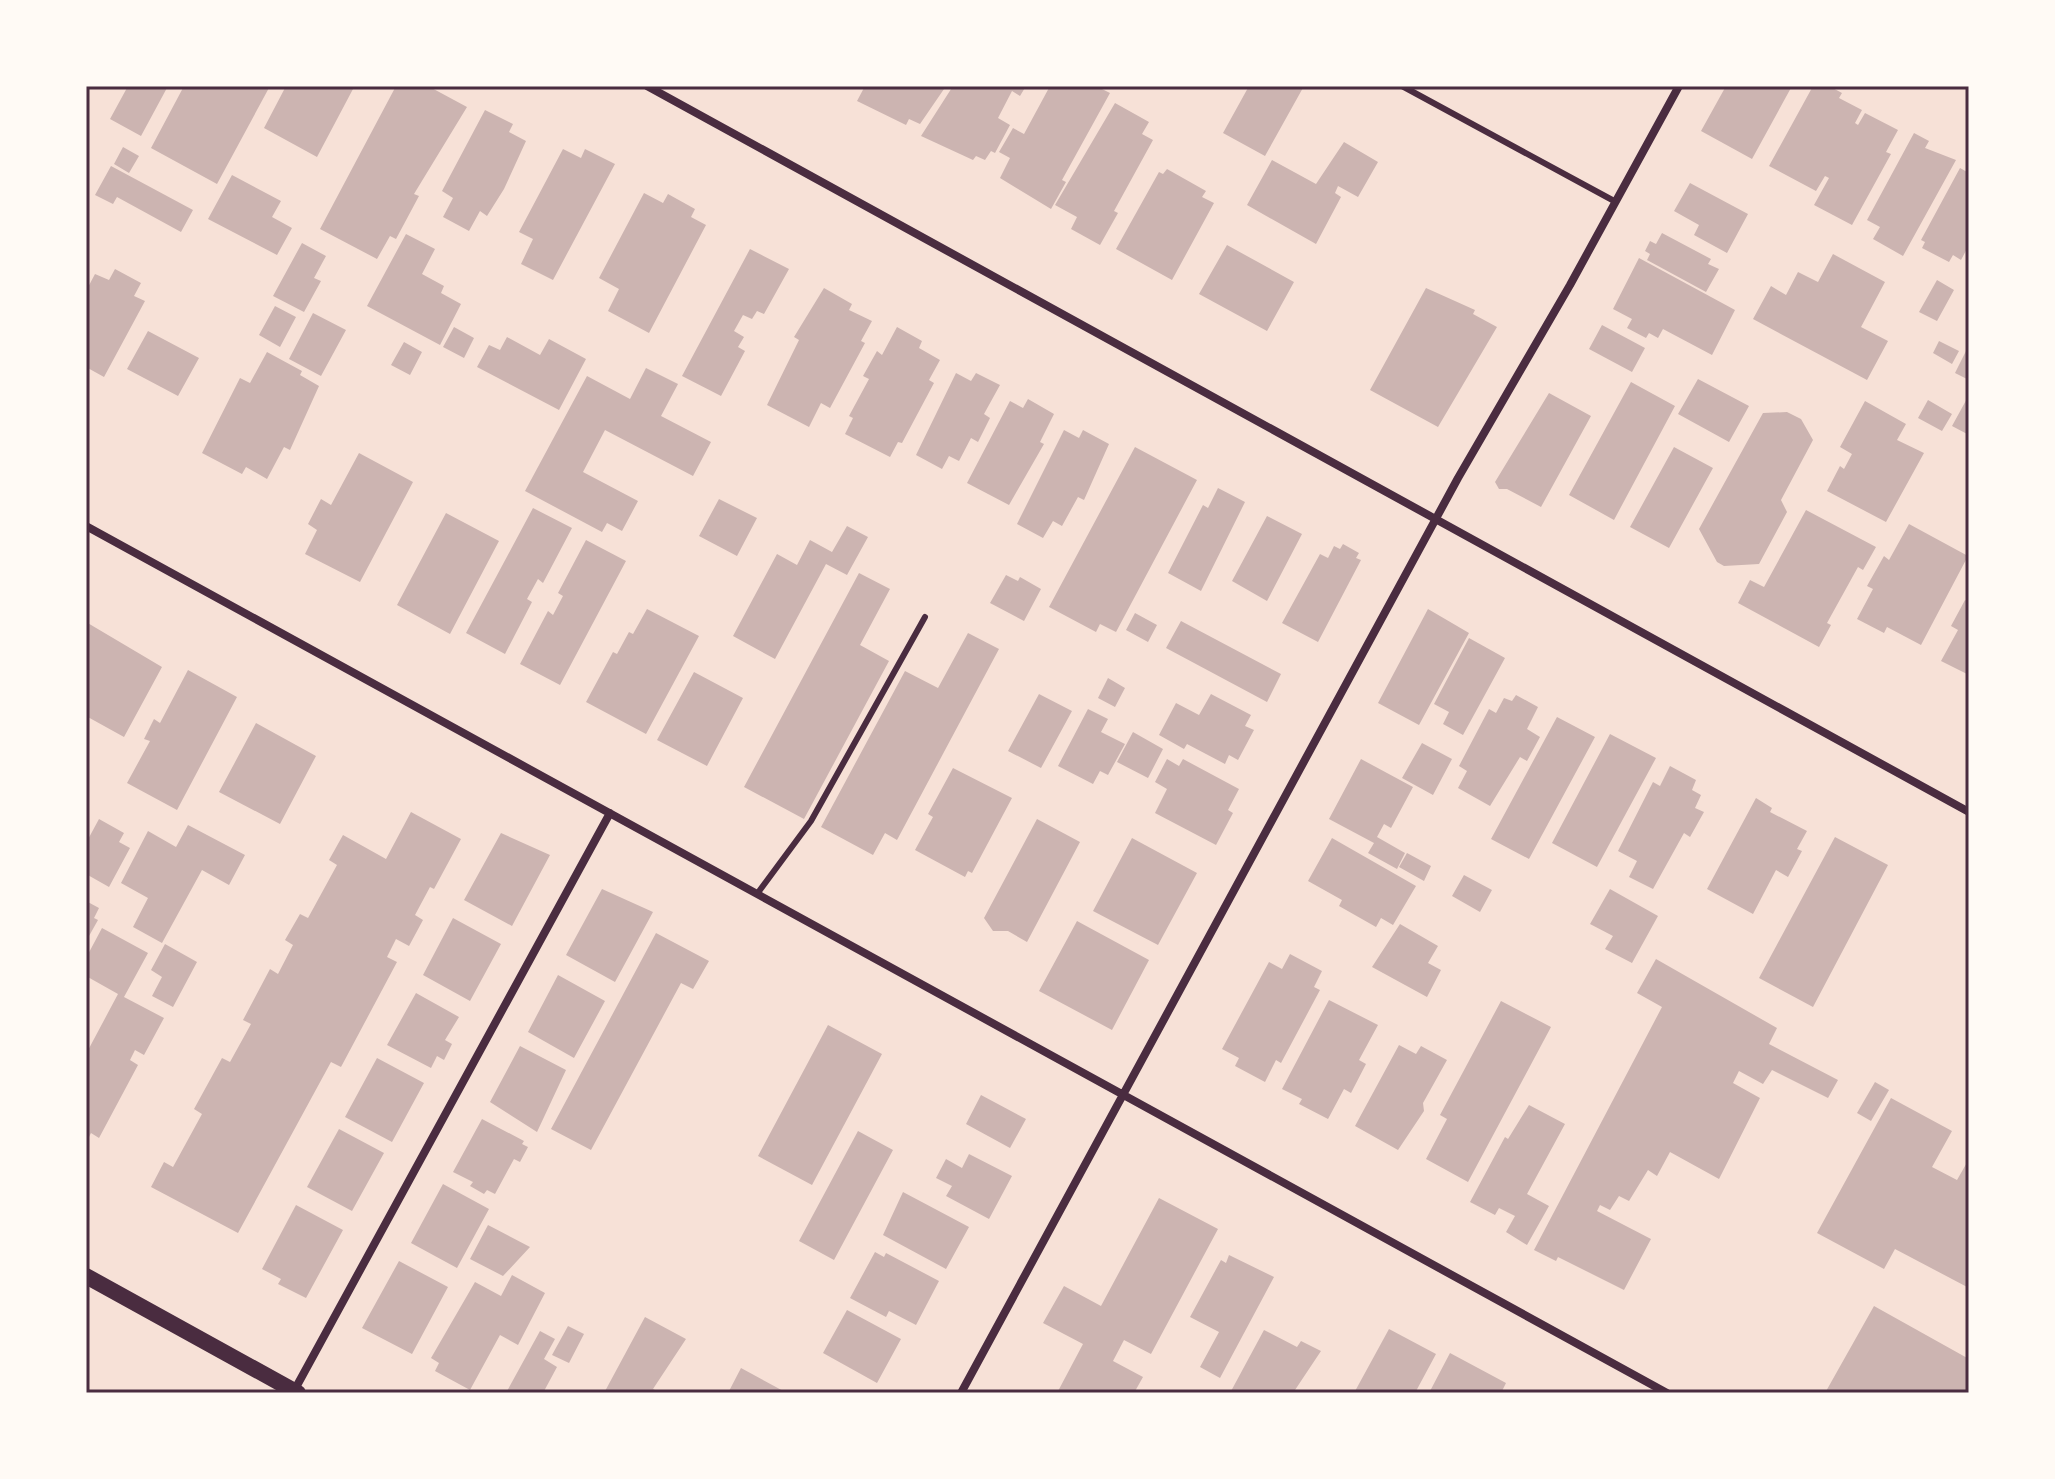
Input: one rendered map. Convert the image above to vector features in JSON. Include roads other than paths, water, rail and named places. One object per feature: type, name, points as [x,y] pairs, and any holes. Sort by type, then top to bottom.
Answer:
[{"type":"main road","points":[[86,1276],[296,1392]]},
{"type":"street","points":[[647,86],[1969,812]]},
{"type":"street","points":[[961,1393],[1120,1095],[1436,519],[1679,86]]},
{"type":"street","points":[[86,526],[1667,1393]]},
{"type":"street","points":[[296,1392],[610,813]]},
{"type":"lane","points":[[1402,86],[1616,202]]},
{"type":"lane","points":[[757,894],[811,821],[925,617]]}]
